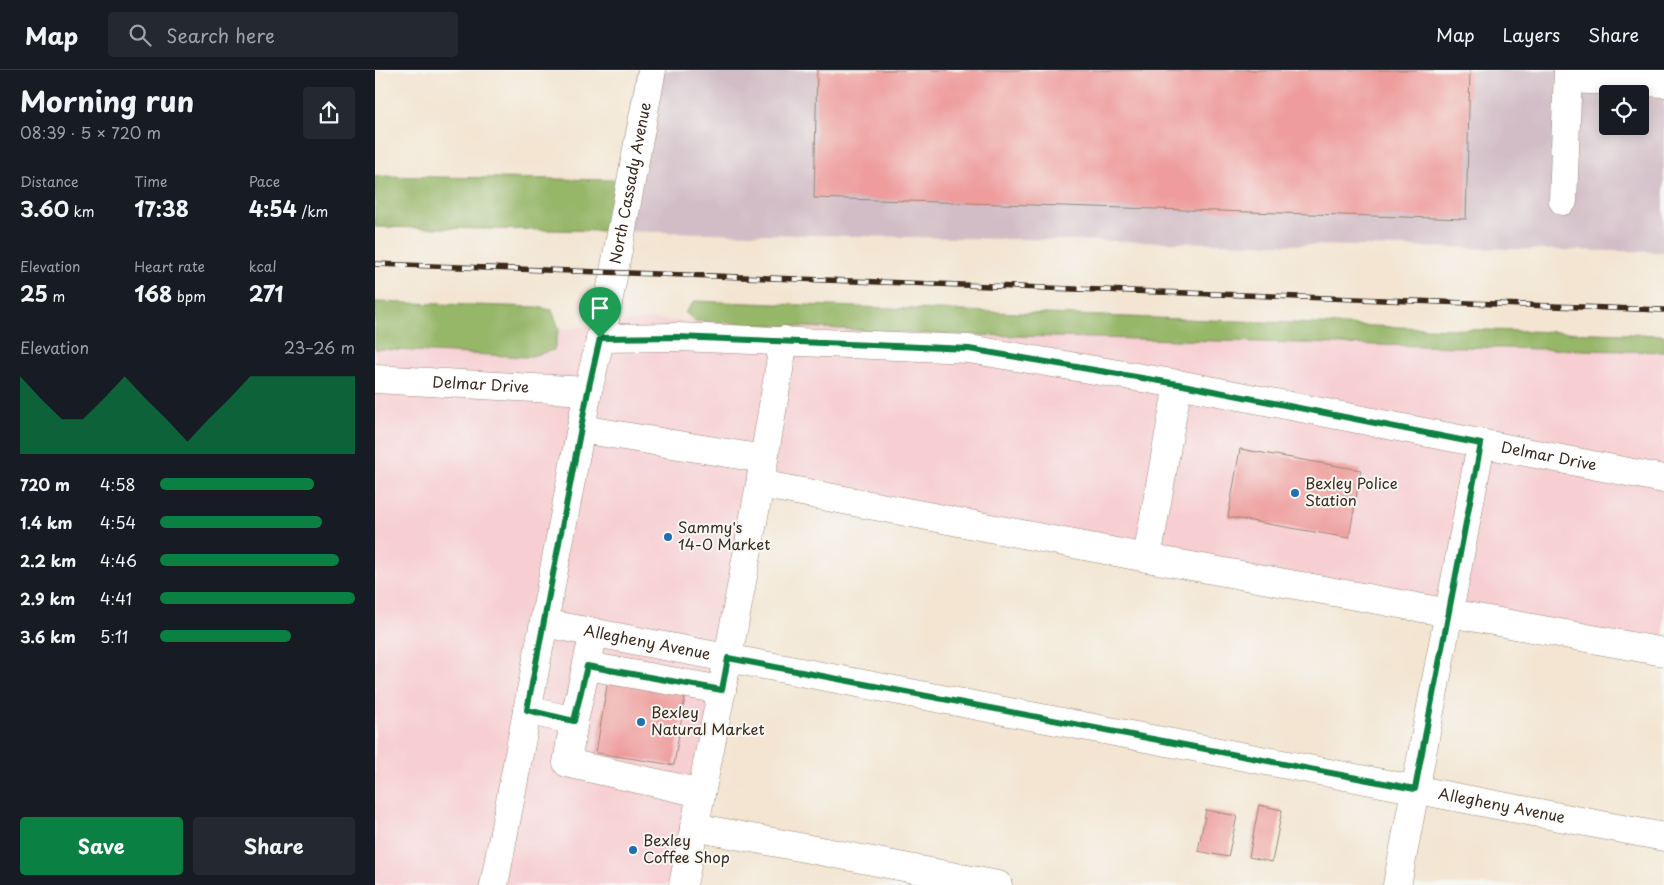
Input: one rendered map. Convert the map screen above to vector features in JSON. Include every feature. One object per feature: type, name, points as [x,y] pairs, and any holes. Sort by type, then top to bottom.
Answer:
[{"type":"street","name":"North Cassady Avenue","points":[[494,885],[588,391],[653,70]]},
{"type":"street","points":[[1563,201],[1568,75],[1664,82]]},
{"type":"street","name":"Delmar Drive","points":[[600,338],[677,337],[784,340],[969,349],[1178,384],[1664,479]]},
{"type":"street","points":[[683,885],[728,658],[784,340]]},
{"type":"street","name":"Delmar Drive","points":[[375,380],[588,391]]},
{"type":"street","points":[[1147,558],[1178,384]]},
{"type":"street","points":[[581,429],[762,472],[1147,558],[1664,652]]},
{"type":"street","points":[[1397,885],[1481,444]]},
{"type":"street","name":"Allegheny Avenue","points":[[544,623],[1664,837]]},
{"type":"street","points":[[595,632],[574,721],[567,763],[701,793]]},
{"type":"street","points":[[587,666],[722,690]]},
{"type":"street","points":[[527,710],[574,721]]},
{"type":"street","points":[[694,827],[998,885]]},
{"type":"shaded area","points":[[638,70],[1664,70],[1664,252],[606,231]]},
{"type":"shaded area","points":[[652,319],[935,334],[1664,352],[1664,658],[759,483],[682,885],[375,885],[375,349],[527,357],[554,350],[559,329]]},
{"type":"green space","points":[[375,176],[617,180],[606,231],[375,227]]},
{"type":"green space","points":[[695,301],[1664,335],[1664,352],[935,334],[694,321],[685,312]]},
{"type":"green space","points":[[375,302],[537,307],[552,310],[559,329],[554,350],[527,357],[375,349]]},
{"type":"building","points":[[817,70],[1470,70],[1466,219],[814,198]]},
{"type":"building","name":"Bexley Police Station","points":[[1240,449],[1361,470],[1349,538],[1228,517]]},
{"type":"building","name":"Bexley Natural Market","points":[[608,679],[686,691],[674,765],[596,753]]},
{"type":"building","points":[[1259,805],[1282,810],[1272,862],[1249,857]]},
{"type":"building","points":[[1206,810],[1237,816],[1228,857],[1198,851]]},
{"type":"railway","points":[[375,264],[1664,310]]},
{"type":"place","name":"Bexley Police Station","points":[[1295,493]]},
{"type":"place","name":"Sammy's 14-0 Market","points":[[668,537]]},
{"type":"place","name":"Bexley Natural Market","points":[[641,722]]},
{"type":"place","name":"Bexley Coffee Shop","points":[[633,850]]},
{"type":"route","points":[[677,337],[784,340],[969,349],[1178,384],[1481,444],[1415,789],[728,658],[722,690],[587,666],[574,721],[527,710],[588,391],[600,338],[677,337]]}]
